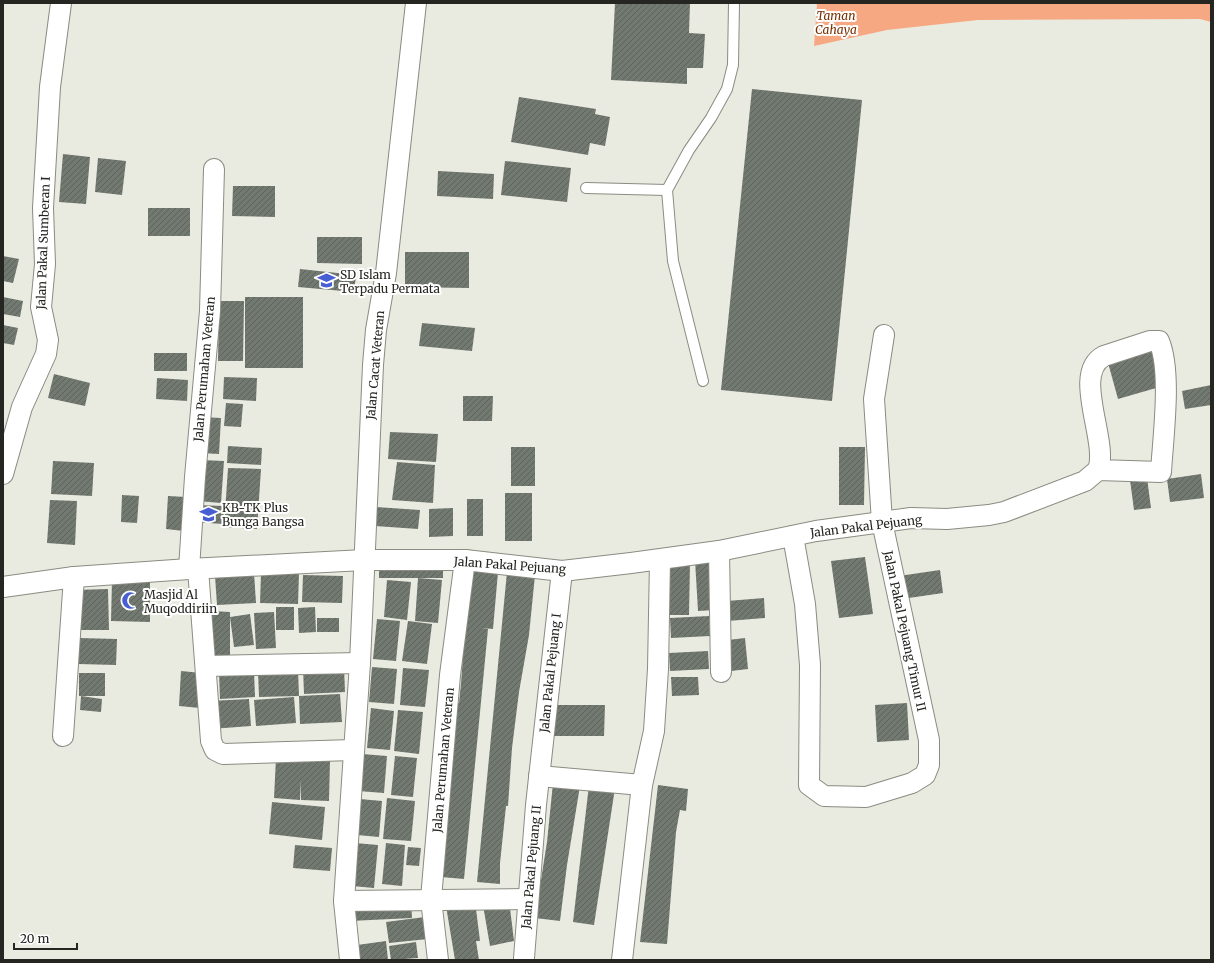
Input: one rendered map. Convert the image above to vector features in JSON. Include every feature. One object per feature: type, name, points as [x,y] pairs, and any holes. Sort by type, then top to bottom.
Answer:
[{"type":"street","name":"Jalan Pakal Sumberan I","points":[[3,474],[22,407],[46,354],[48,340],[41,307],[45,264],[43,208],[50,87],[61,3]]},
{"type":"street","name":"Jalan Cacat Veteran","points":[[364,560],[376,330],[386,273],[416,3]]},
{"type":"street","name":"Jalan Perumahan Veteran","points":[[214,169],[210,311],[195,477],[193,569],[206,666],[212,746],[223,754],[353,750]]},
{"type":"street","name":"Jalan Pakal Pejuang Timur II","points":[[793,536],[805,604],[810,665],[810,785],[824,796],[866,797],[912,783],[924,775],[929,764],[929,740],[882,522],[874,399],[884,335]]},
{"type":"street","points":[[1150,341],[1159,341],[1164,352],[1166,372],[1161,472],[1098,470],[1101,457],[1090,388],[1090,374],[1094,365],[1098,359],[1104,356],[1150,341]]},
{"type":"street","name":"Jalan Pakal Pejuang","points":[[364,560],[465,560],[562,571],[660,560],[719,551],[793,536],[882,522],[911,518],[947,519],[1004,512],[1085,481],[1098,470]]},
{"type":"street","points":[[719,551],[721,672]]},
{"type":"street","points":[[3,587],[74,577],[364,560],[360,663],[344,901],[350,960]]},
{"type":"street","name":"Jalan Perumahan Veteran","points":[[438,960],[431,899],[450,675],[465,560]]},
{"type":"street","points":[[622,960],[642,785],[651,747],[656,699],[660,560]]},
{"type":"street","name":"Jalan Pakal Pejuang I","points":[[539,776],[562,571]]},
{"type":"street","points":[[63,736],[74,577]]},
{"type":"street","points":[[206,666],[360,663]]},
{"type":"street","points":[[539,776],[642,785]]},
{"type":"street","name":"Jalan Pakal Pejuang II","points":[[523,959],[539,776]]},
{"type":"street","points":[[344,901],[528,899]]},
{"type":"lane","points":[[703,381],[673,261],[667,190],[689,150],[711,118],[727,89],[733,65],[734,3]]},
{"type":"lane","points":[[586,188],[667,190]]},
{"type":"green space","name":"Taman Cahaya","points":[[817,3],[1211,3],[1211,22],[1200,19],[978,20],[887,30],[814,46]]},
{"type":"building","points":[[615,3],[690,3],[689,33],[705,34],[703,68],[687,68],[687,84],[611,80]]},
{"type":"building","points":[[752,89],[862,100],[832,401],[721,390]]},
{"type":"building","points":[[519,97],[596,109],[595,114],[610,117],[605,146],[590,143],[588,155],[511,142]]},
{"type":"building","points":[[63,154],[90,157],[86,204],[59,202]]},
{"type":"building","points":[[98,158],[126,161],[122,195],[95,192]]},
{"type":"building","points":[[505,161],[571,168],[567,202],[501,195]]},
{"type":"building","points":[[438,171],[494,174],[493,199],[437,196]]},
{"type":"building","points":[[233,186],[275,186],[275,217],[232,216]]},
{"type":"building","points":[[148,208],[190,208],[190,236],[148,236]]},
{"type":"building","points":[[317,237],[362,237],[362,264],[317,263]]},
{"type":"building","points":[[405,252],[469,252],[469,288],[405,287]]},
{"type":"building","points":[[3,256],[19,259],[13,283],[3,281]]},
{"type":"building","name":"SD Islam Terpadu Permata","points":[[300,269],[356,275],[354,292],[298,287]]},
{"type":"building","points":[[3,297],[23,301],[20,317],[3,314]]},
{"type":"building","points":[[245,297],[303,297],[303,368],[245,368]]},
{"type":"building","points":[[219,301],[244,301],[243,361],[218,361]]},
{"type":"building","points":[[422,323],[475,328],[472,351],[419,346]]},
{"type":"building","points":[[3,325],[18,328],[14,345],[3,343]]},
{"type":"building","points":[[1152,346],[1163,386],[1118,399],[1107,359]]},
{"type":"building","points":[[154,353],[187,353],[187,371],[154,371]]},
{"type":"building","points":[[54,374],[90,383],[85,406],[48,398]]},
{"type":"building","points":[[224,377],[257,378],[256,401],[223,399]]},
{"type":"building","points":[[157,378],[188,380],[187,401],[156,399]]},
{"type":"building","points":[[1211,385],[1211,405],[1185,409],[1182,391]]},
{"type":"building","points":[[463,396],[493,396],[492,421],[463,421]]},
{"type":"building","points":[[226,403],[243,404],[241,427],[224,426]]},
{"type":"building","points":[[202,417],[221,418],[219,454],[200,453]]},
{"type":"building","points":[[390,432],[438,434],[436,462],[388,459]]},
{"type":"building","points":[[228,446],[262,448],[261,465],[227,463]]},
{"type":"building","points":[[511,447],[535,447],[535,486],[511,486]]},
{"type":"building","points":[[839,447],[865,447],[864,505],[839,505]]},
{"type":"building","points":[[201,460],[224,461],[221,503],[198,501]]},
{"type":"building","points":[[53,461],[94,463],[92,496],[51,494]]},
{"type":"building","points":[[397,462],[435,465],[433,503],[392,500]]},
{"type":"building","points":[[228,468],[261,469],[257,529],[224,527]]},
{"type":"building","points":[[1201,474],[1204,498],[1170,502],[1167,479]]},
{"type":"building","points":[[1147,478],[1151,508],[1134,510],[1130,480]]},
{"type":"building","points":[[505,493],[532,493],[532,541],[505,541]]},
{"type":"building","points":[[122,495],[139,496],[137,523],[121,522]]},
{"type":"building","points":[[168,496],[186,497],[184,531],[166,529]]},
{"type":"building","points":[[467,499],[483,499],[483,536],[467,536]]},
{"type":"building","points":[[50,500],[77,501],[75,545],[47,543]]},
{"type":"building","name":"KB-TK Plus Bunga Bangsa","points":[[196,505],[224,506],[223,524],[195,522]]},
{"type":"building","points":[[376,507],[420,510],[418,529],[375,526]]},
{"type":"building","points":[[453,508],[453,536],[429,537],[429,509]]},
{"type":"building","points":[[865,557],[873,614],[839,618],[831,561]]},
{"type":"building","points":[[695,560],[713,560],[715,610],[698,611]]},
{"type":"building","points":[[379,561],[443,561],[443,578],[379,578]]},
{"type":"building","points":[[670,563],[690,563],[689,615],[669,615]]},
{"type":"building","points":[[469,569],[498,572],[493,629],[481,628],[488,629],[464,879],[441,877],[457,703],[459,703],[461,684]]},
{"type":"building","points":[[940,570],[943,593],[902,599],[899,576]]},
{"type":"building","points":[[507,572],[535,575],[529,635],[519,692],[512,748],[508,806],[506,806],[500,863],[500,884],[477,882]]},
{"type":"building","points":[[254,573],[256,603],[217,605],[215,576]]},
{"type":"building","points":[[261,573],[299,573],[298,604],[260,603]]},
{"type":"building","points":[[303,575],[343,576],[342,603],[302,602]]},
{"type":"building","points":[[418,578],[442,580],[438,623],[415,621]]},
{"type":"building","name":"Masjid Al Muqoddiriin","points":[[112,580],[150,581],[150,622],[111,621]]},
{"type":"building","points":[[387,580],[411,582],[407,620],[384,617]]},
{"type":"building","points":[[108,589],[109,630],[75,630],[74,590]]},
{"type":"building","points":[[764,598],[765,618],[728,621],[727,601]]},
{"type":"building","points":[[276,607],[294,607],[294,630],[276,630]]},
{"type":"building","points":[[315,607],[316,632],[299,633],[298,608]]},
{"type":"building","points":[[212,611],[230,612],[230,655],[212,655]]},
{"type":"building","points":[[274,612],[276,648],[256,649],[254,613]]},
{"type":"building","points":[[250,614],[254,645],[234,647],[230,617]]},
{"type":"building","points":[[709,616],[710,636],[671,638],[670,618]]},
{"type":"building","points":[[317,618],[339,618],[339,632],[317,632]]},
{"type":"building","points":[[377,619],[400,621],[396,661],[373,659]]},
{"type":"building","points":[[408,621],[432,624],[427,664],[402,661]]},
{"type":"building","points":[[79,638],[117,639],[116,665],[78,664]]},
{"type":"building","points":[[745,638],[748,669],[731,671],[728,640]]},
{"type":"building","points":[[708,651],[709,669],[670,671],[669,653]]},
{"type":"building","points":[[344,667],[345,692],[304,694],[303,668]]},
{"type":"building","points":[[372,667],[397,669],[394,704],[369,702]]},
{"type":"building","points":[[403,668],[429,670],[425,707],[400,705]]},
{"type":"building","points":[[298,670],[299,696],[259,697],[258,671]]},
{"type":"building","points":[[181,671],[202,673],[200,708],[179,706]]},
{"type":"building","points":[[254,671],[255,697],[220,699],[219,673]]},
{"type":"building","points":[[79,673],[105,673],[105,696],[79,696]]},
{"type":"building","points":[[671,677],[698,677],[699,695],[672,696]]},
{"type":"building","points":[[340,694],[342,722],[300,724],[299,696]]},
{"type":"building","points":[[81,696],[102,699],[101,712],[80,710]]},
{"type":"building","points":[[294,697],[296,723],[256,726],[254,700]]},
{"type":"building","points":[[249,699],[251,726],[211,729],[210,701]]},
{"type":"building","points":[[907,703],[909,740],[877,742],[875,705]]},
{"type":"building","points":[[548,705],[605,705],[604,736],[548,736]]},
{"type":"building","points":[[371,708],[394,711],[390,750],[367,748]]},
{"type":"building","points":[[398,710],[423,712],[419,754],[394,751]]},
{"type":"building","points":[[362,754],[387,756],[384,793],[358,791]]},
{"type":"building","points":[[395,756],[417,758],[413,797],[391,795]]},
{"type":"building","points":[[276,758],[330,760],[329,801],[301,800],[301,780],[300,800],[274,798]]},
{"type":"building","points":[[553,783],[580,786],[567,865],[560,921],[535,918],[547,842]]},
{"type":"building","points":[[589,785],[615,788],[594,925],[573,922]]},
{"type":"building","points":[[658,785],[688,789],[686,811],[680,810],[676,832],[667,944],[640,942]]},
{"type":"building","points":[[387,798],[415,801],[411,841],[383,839]]},
{"type":"building","points":[[360,799],[382,801],[379,837],[357,835]]},
{"type":"building","points":[[272,802],[325,807],[322,840],[269,834]]},
{"type":"building","points":[[355,843],[378,845],[374,888],[352,886]]},
{"type":"building","points":[[386,843],[405,845],[402,886],[382,884]]},
{"type":"building","points":[[295,845],[332,848],[330,871],[293,868]]},
{"type":"building","points":[[408,847],[421,848],[419,866],[406,865]]},
{"type":"building","points":[[411,900],[412,918],[350,921],[350,903]]},
{"type":"building","points":[[509,900],[514,941],[490,946],[483,905]]},
{"type":"building","points":[[475,901],[480,941],[476,941],[479,960],[455,960],[446,906]]},
{"type":"building","points":[[425,917],[428,939],[389,943],[386,922]]},
{"type":"building","points":[[386,941],[388,960],[352,960],[350,946]]},
{"type":"building","points":[[416,942],[418,958],[391,960],[389,946]]},
{"type":"place","name":"SD Islam Terpadu Permata","points":[[327,281]]},
{"type":"place","name":"KB-TK Plus Bunga Bangsa","points":[[209,514]]},
{"type":"place","name":"Masjid Al Muqoddiriin","points":[[131,601]]}]
